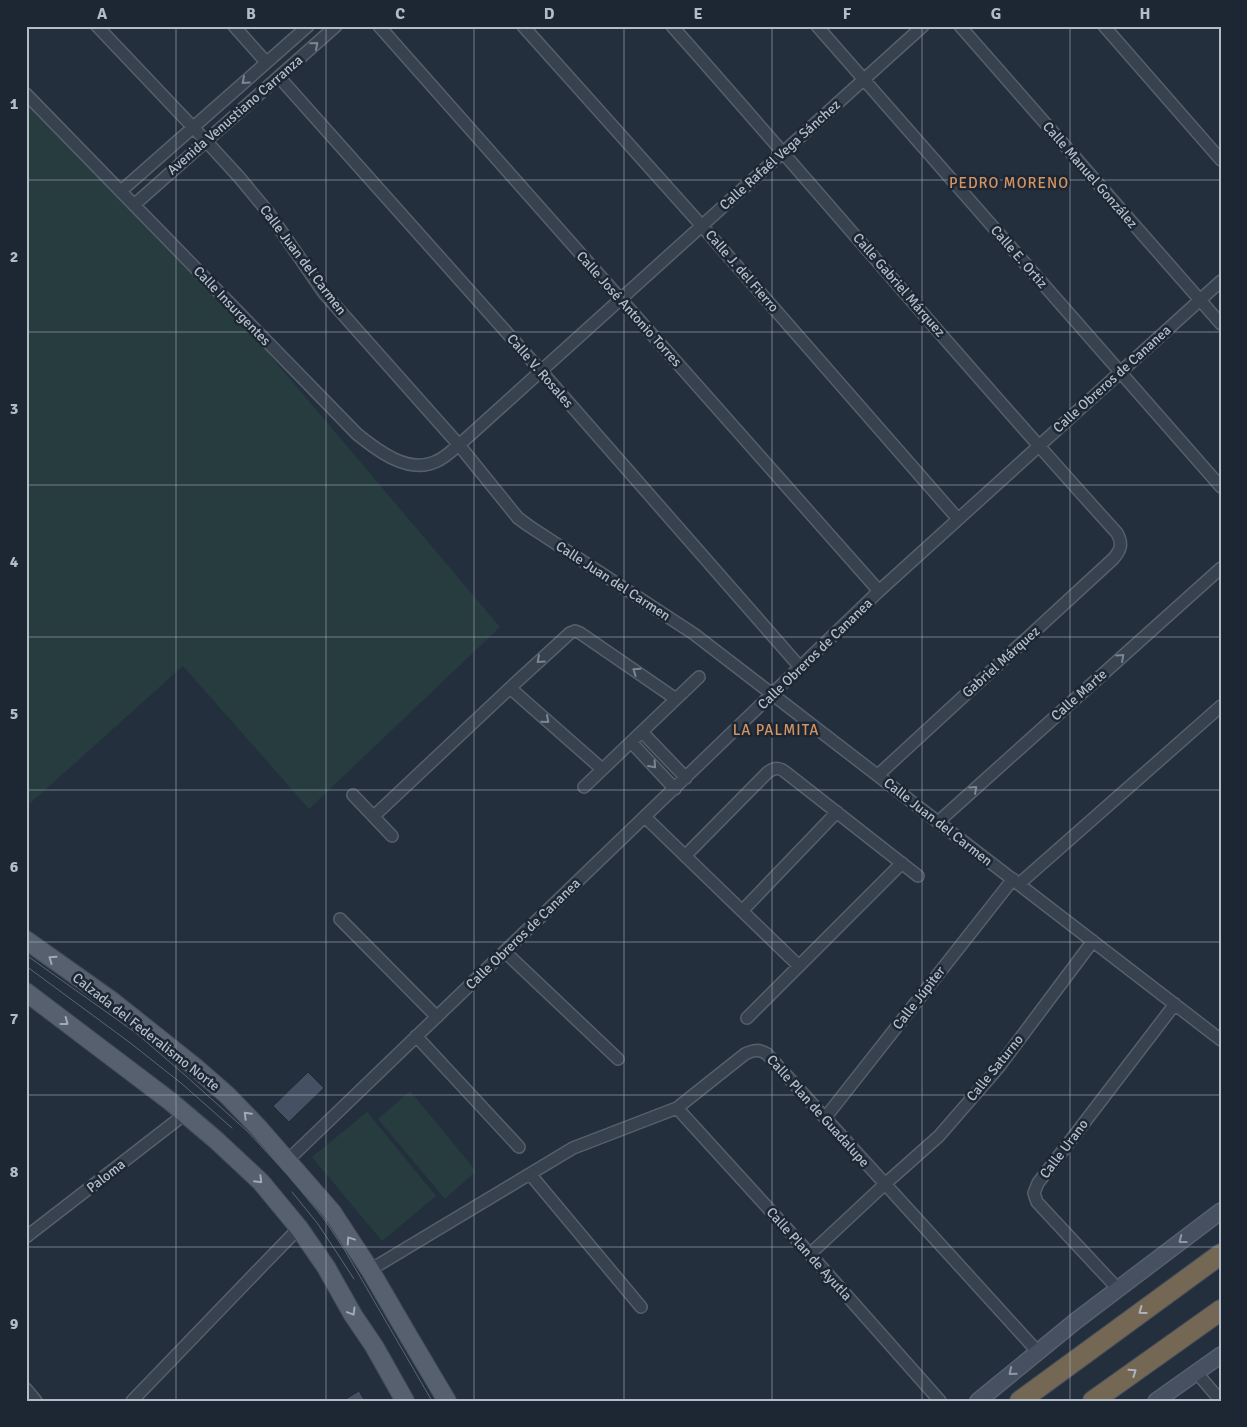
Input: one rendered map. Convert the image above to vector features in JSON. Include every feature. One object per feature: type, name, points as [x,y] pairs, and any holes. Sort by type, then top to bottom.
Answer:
[{"type":"highway","points":[[1020,1401],[1221,1254]]},
{"type":"highway","points":[[1093,1401],[1221,1310]]},
{"type":"main road","name":"Calzada del Federalismo Norte","points":[[26,940],[112,1001],[195,1067],[233,1101],[288,1160],[332,1212],[370,1270],[447,1401]]},
{"type":"main road","points":[[26,992],[170,1101],[261,1182],[300,1228],[326,1267],[405,1401]]},
{"type":"main road","points":[[394,1311],[417,1329],[458,1401]]},
{"type":"main road","points":[[387,1368],[398,1401]]},
{"type":"street","name":"Calle Juan del Carmen","points":[[97,26],[206,141],[268,212],[324,293],[459,445],[518,518],[694,634],[1221,1040]]},
{"type":"street","points":[[234,26],[266,62]]},
{"type":"street","name":"Avenida Venustiano Carranza","points":[[121,191],[308,26]]},
{"type":"street","name":"Avenida Venustiano Carranza","points":[[134,205],[336,26]]},
{"type":"street","name":"Calle José Antonio Torres","points":[[378,26],[879,591]]},
{"type":"street","name":"Calle J. del Fierro","points":[[523,26],[702,226],[958,518]]},
{"type":"street","name":"Calle Gabriel Márquez","points":[[672,26],[784,152],[1038,446],[1117,533],[1122,546]]},
{"type":"street","name":"Calle E. Ortiz","points":[[817,26],[1221,487]]},
{"type":"street","name":"Calle Rafaél Vega Sánchez","points":[[459,445],[923,26]]},
{"type":"street","name":"Calle Manuel González","points":[[960,26],[1221,324]]},
{"type":"street","points":[[1104,26],[1221,160]]},
{"type":"street","name":"Calle V. Rosales","points":[[279,77],[541,371],[800,668]]},
{"type":"street","name":"Calle Insurgentes","points":[[26,94],[342,420],[372,447],[399,461],[411,464],[424,464],[436,462],[459,445]]},
{"type":"street","name":"Calle Obreros de Cananea","points":[[288,1160],[879,591],[1221,281]]},
{"type":"street","name":"Gabriel Márquez","points":[[878,775],[1113,559],[1122,546]]},
{"type":"street","name":"Calle Marte","points":[[938,822],[1221,568]]},
{"type":"street","points":[[374,816],[570,633],[580,633],[676,699]]},
{"type":"street","points":[[584,787],[699,677]]},
{"type":"street","points":[[510,688],[602,769]]},
{"type":"street","name":"Calle Júpiter","points":[[825,1118],[1016,881],[1221,706]]},
{"type":"street","points":[[642,732],[686,778]]},
{"type":"street","points":[[631,742],[675,789]]},
{"type":"street","points":[[686,856],[768,772],[776,768],[784,771],[918,876]]},
{"type":"street","points":[[353,795],[392,836]]},
{"type":"street","points":[[742,911],[837,812]]},
{"type":"street","points":[[645,817],[799,966]]},
{"type":"street","points":[[747,1018],[902,863]]},
{"type":"street","points":[[340,919],[437,1017]]},
{"type":"street","name":"Calle Saturno","points":[[810,1254],[939,1136],[998,1068],[1093,940]]},
{"type":"street","points":[[504,952],[618,1059]]},
{"type":"street","name":"Calle Urano","points":[[1118,1289],[1037,1202],[1034,1193],[1038,1183],[1175,1004]]},
{"type":"street","points":[[416,1036],[519,1147]]},
{"type":"street","name":"Calle Plan de Guadalupe","points":[[370,1270],[573,1148],[677,1108],[745,1054],[756,1050],[767,1054],[1038,1351]]},
{"type":"street","name":"Calle Plan de Ayutla","points":[[677,1108],[940,1401]]},
{"type":"street","name":"Paloma","points":[[26,1237],[185,1114]]},
{"type":"street","points":[[530,1174],[640,1307]]},
{"type":"street","points":[[978,1401],[1038,1351],[1221,1211]]},
{"type":"street","points":[[132,1401],[300,1228]]},
{"type":"street","points":[[1156,1401],[1221,1355]]},
{"type":"street","points":[[1196,1372],[1221,1401]]},
{"type":"street","points":[[26,1389],[36,1401]]},
{"type":"green space","points":[[26,102],[258,341],[500,627],[309,809],[183,666],[26,807]]},
{"type":"green space","points":[[410,1091],[476,1171],[445,1199],[378,1119]]},
{"type":"green space","points":[[367,1112],[436,1196],[382,1241],[312,1157]]},
{"type":"building","points":[[308,1072],[324,1088],[289,1122],[273,1106]]},
{"type":"building","points":[[359,1391],[365,1401],[344,1401],[344,1400]]},
{"type":"tram line","points":[[26,955],[136,1033],[247,1131],[288,1175],[324,1219],[344,1249],[432,1401]]},
{"type":"tram line","points":[[26,966],[129,1042],[181,1083],[232,1128]]},
{"type":"tram line","points":[[292,1192],[318,1224],[354,1279]]},
{"type":"district","name":"PEDRO MORENO","points":[[1009,183]]},
{"type":"district","name":"LA PALMITA","points":[[776,730]]}]
